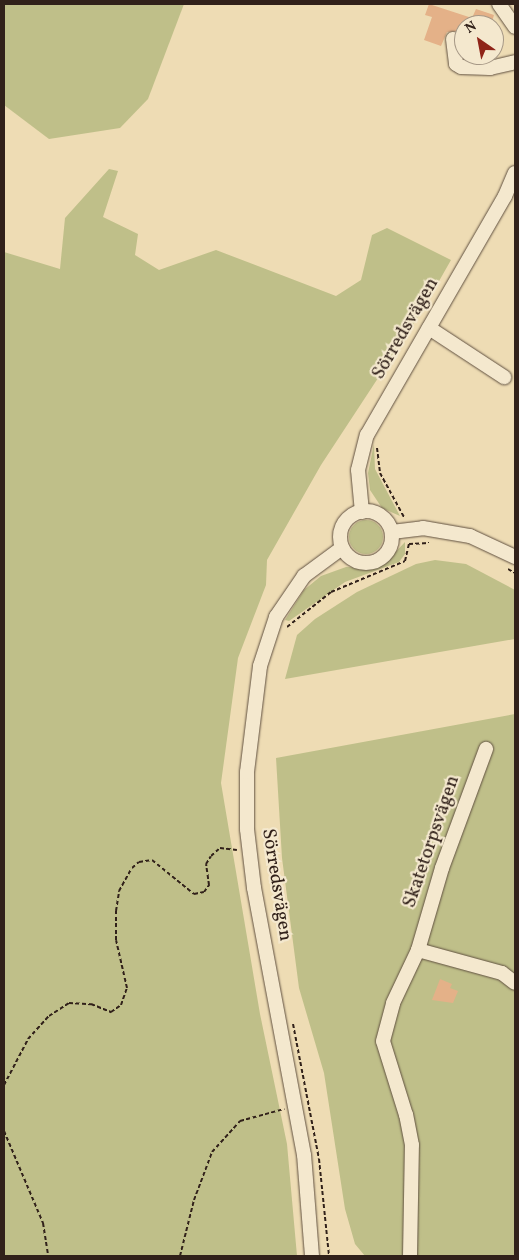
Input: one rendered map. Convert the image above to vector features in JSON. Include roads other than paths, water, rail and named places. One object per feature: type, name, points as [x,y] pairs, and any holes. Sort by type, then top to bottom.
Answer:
[{"type":"street","points":[[499,4],[515,27]]},
{"type":"street","points":[[453,39],[456,64],[461,67],[490,68],[515,62]]},
{"type":"street","name":"Sörredsvägen","points":[[362,512],[358,470],[361,450],[428,328],[505,196],[515,173]]},
{"type":"street","points":[[428,328],[504,377]]},
{"type":"street","points":[[362,512],[381,516],[392,532],[389,551],[374,562],[356,562],[342,548],[340,537],[343,525],[351,516],[362,512]]},
{"type":"street","points":[[392,532],[407,529],[470,536],[515,557]]},
{"type":"street","name":"Sörredsvägen","points":[[312,1256],[304,1154],[250,858],[246,796],[249,738],[269,634],[292,589],[317,564],[342,548]]},
{"type":"street","name":"Skatetorpsvägen","points":[[410,1256],[412,1145],[406,1115],[383,1041],[393,1003],[418,950],[442,868],[486,749]]},
{"type":"street","points":[[418,950],[502,972],[515,983]]}]
